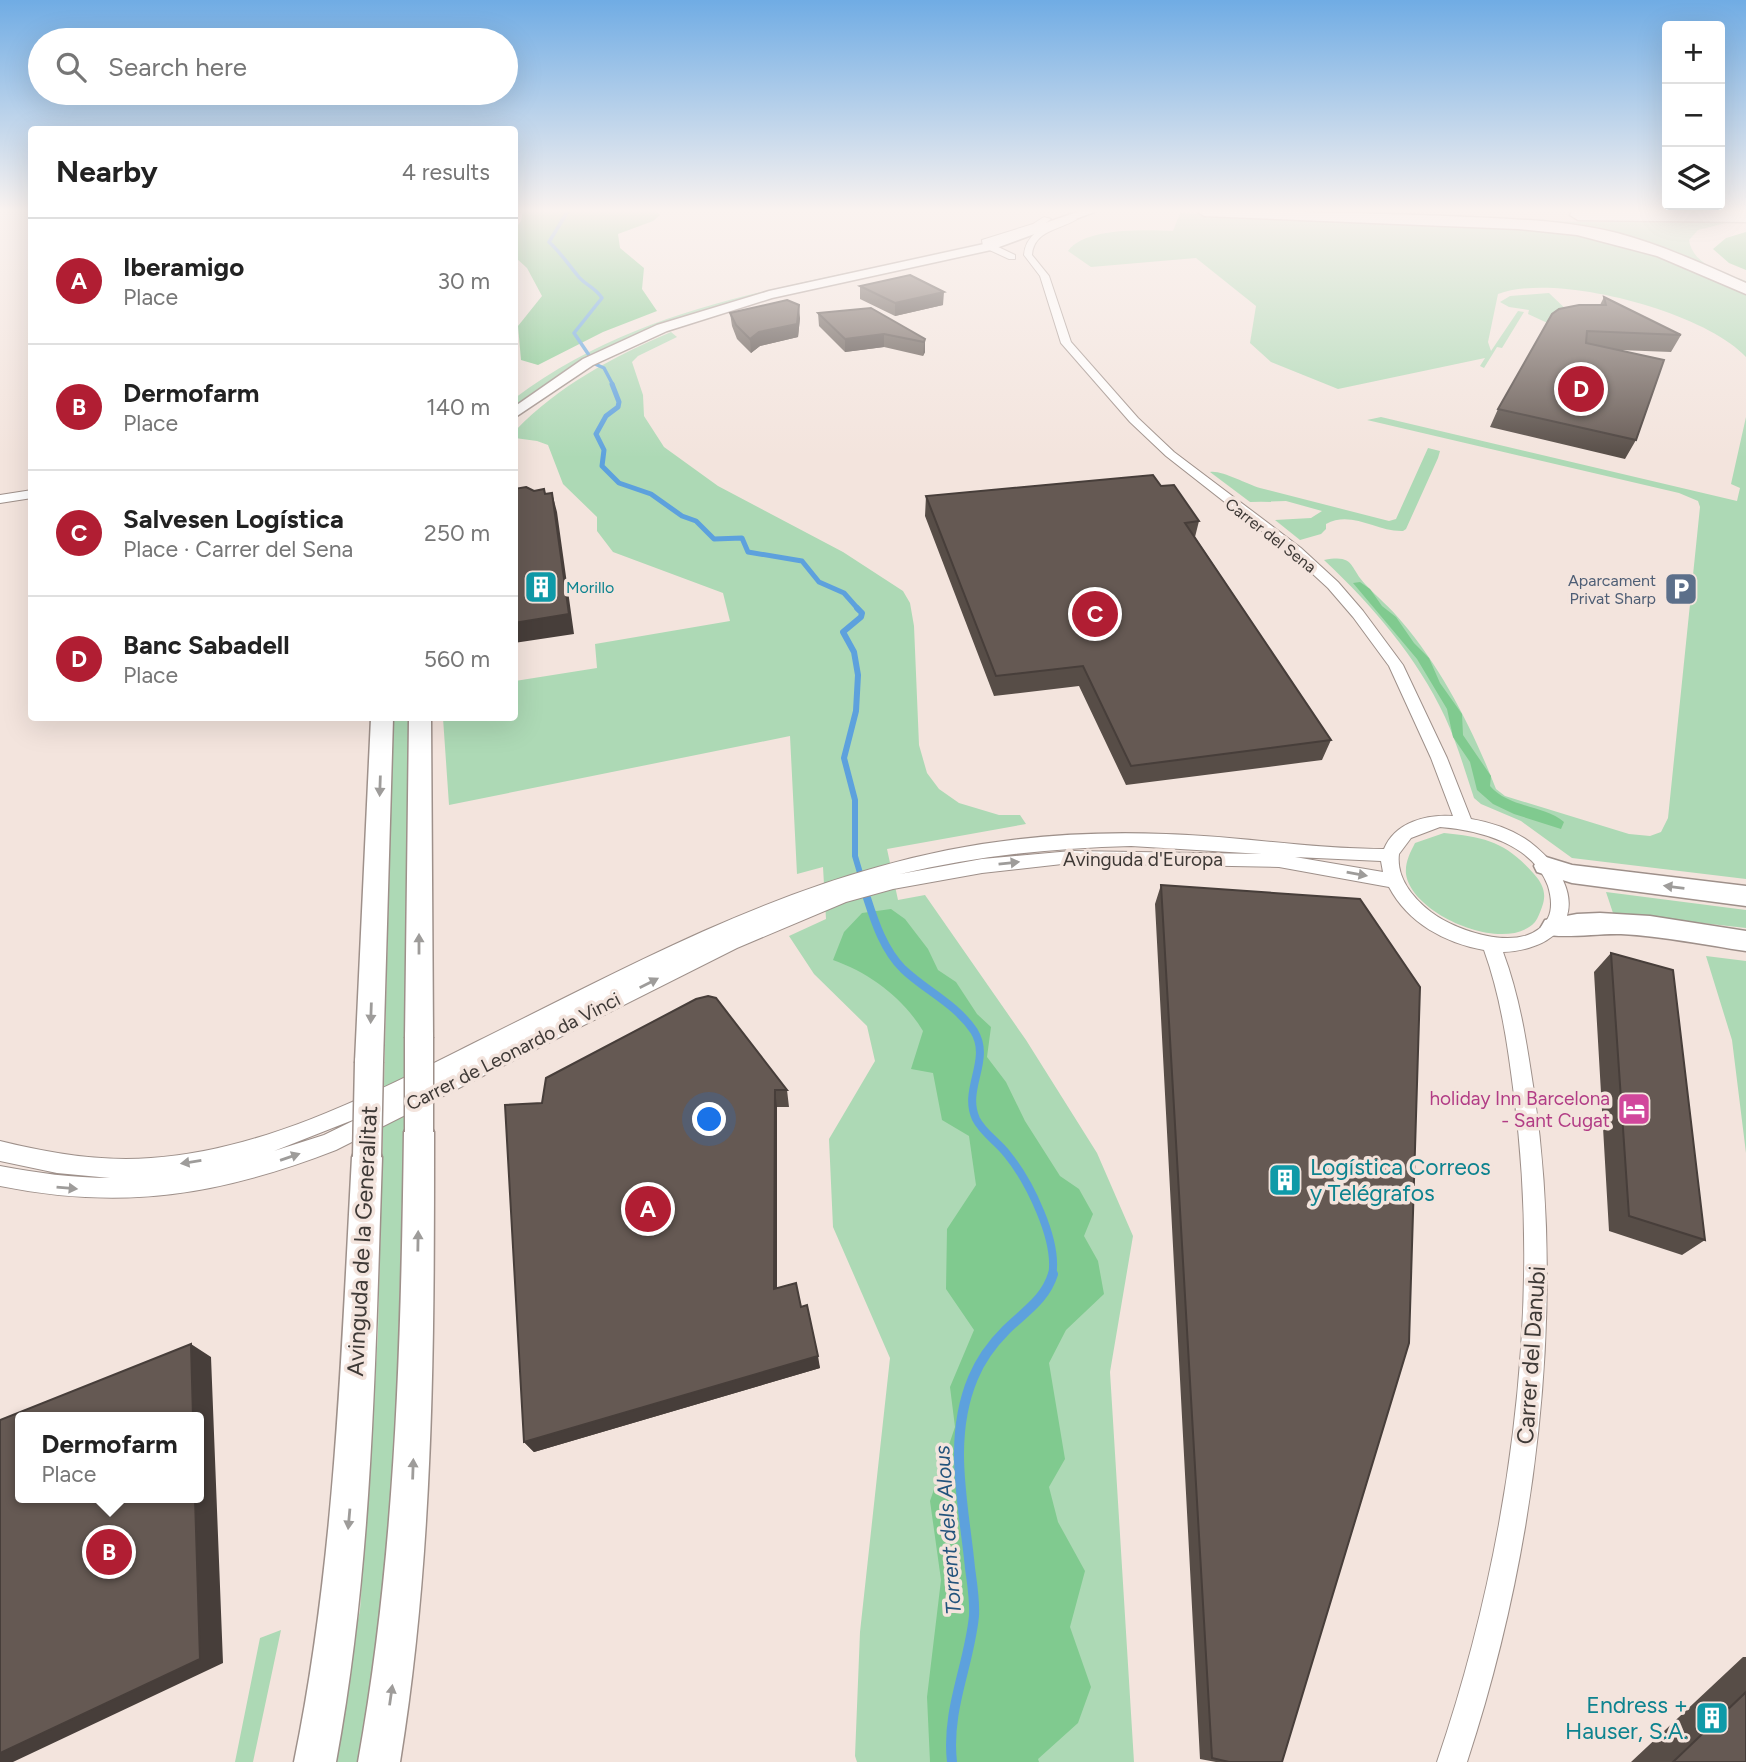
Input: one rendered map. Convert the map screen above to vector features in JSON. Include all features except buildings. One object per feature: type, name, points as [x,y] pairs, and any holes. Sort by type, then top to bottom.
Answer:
[{"type":"street","points":[[548,371],[568,366],[652,319],[740,293]]},
{"type":"street","points":[[606,346],[716,309],[777,293]]},
{"type":"street","name":"Carrer del Sena","points":[[1050,293],[1066,343],[1134,420],[1185,466],[1296,551],[1333,585],[1358,614],[1396,666],[1439,758],[1464,822]]},
{"type":"street","points":[[518,410],[568,366]]},
{"type":"street","points":[[0,499],[28,495]]},
{"type":"street","name":"Avinguda de la Generalitat","points":[[315,1762],[341,1605],[350,1508],[367,1157],[382,721]]},
{"type":"street","points":[[379,1762],[405,1596],[412,1494],[419,1132],[420,721]]},
{"type":"street","points":[[1440,821],[1464,822],[1505,835],[1529,850],[1546,866],[1557,883],[1562,898],[1562,911],[1554,927],[1543,937],[1524,944],[1491,944],[1465,938],[1442,929],[1405,898],[1394,881],[1390,865],[1392,848],[1400,837],[1416,826],[1440,821]]},
{"type":"street","name":"Avinguda d'Europa","points":[[892,876],[1003,849],[1103,841],[1165,840],[1344,856],[1391,855]]},
{"type":"street","name":"Avinguda d'Europa","points":[[892,876],[1071,857],[1279,860],[1394,881]]},
{"type":"street","points":[[1546,866],[1575,875],[1744,896]]},
{"type":"street","name":"Carrer de Leonardo da Vinci","points":[[0,1151],[44,1163],[98,1169],[154,1168],[215,1158],[259,1147],[330,1122],[685,948],[892,876]]},
{"type":"street","name":"Carrer de Leonardo da Vinci","points":[[0,1176],[41,1186],[131,1190],[232,1175],[286,1158],[329,1143],[816,901]]},
{"type":"street","points":[[1554,927],[1580,922],[1611,923],[1746,941]]},
{"type":"street","name":"Carrer del Danubi","points":[[1452,1762],[1489,1632],[1519,1488],[1535,1346],[1538,1245],[1534,1168],[1505,979],[1491,944]]},
{"type":"green space","points":[[541,293],[645,293],[657,311],[603,332],[538,365],[521,360],[518,326],[542,296]]},
{"type":"green space","points":[[767,293],[664,325],[614,346],[564,373],[518,404],[518,396],[562,367],[611,341],[714,304]]},
{"type":"green space","points":[[1240,293],[1502,293],[1498,294],[1488,342],[1491,351],[1518,311],[1524,312],[1502,348],[1497,347],[1484,368],[1480,366],[1485,358],[1338,389],[1271,362],[1250,343],[1256,306]]},
{"type":"green space","points":[[1549,293],[1573,316],[1554,326],[1528,314],[1529,310],[1509,307],[1500,302],[1510,296]]},
{"type":"green space","points":[[1596,293],[1746,294],[1746,357],[1726,340],[1698,325],[1628,300]]},
{"type":"green space","points":[[671,332],[677,337],[638,356],[632,362],[643,395],[644,416],[664,447],[718,486],[843,552],[903,591],[910,603],[914,626],[919,745],[927,773],[939,789],[959,803],[999,815],[1020,815],[1026,824],[887,849],[898,900],[925,895],[1026,1040],[1097,1153],[1133,1236],[1110,1372],[1134,1762],[857,1762],[855,1756],[860,1632],[890,1358],[833,1227],[829,1139],[875,1061],[867,1026],[814,974],[789,936],[826,919],[823,867],[797,874],[790,736],[449,805],[443,721],[518,721],[518,681],[597,668],[595,644],[730,621],[723,593],[613,552],[597,531],[597,517],[563,484],[548,445],[518,438],[518,428],[550,400],[568,386],[628,352]]},
{"type":"green space","points":[[1381,417],[1737,501],[1740,488],[1731,484],[1746,417],[1746,879],[1572,858],[1521,821],[1481,804],[1474,798],[1449,727],[1421,673],[1376,614],[1324,560],[1341,559],[1350,563],[1365,584],[1417,641],[1456,701],[1496,789],[1505,796],[1629,834],[1650,836],[1661,832],[1668,818],[1700,507],[1698,501],[1679,493],[1367,420]]},
{"type":"green space","points":[[1428,448],[1440,451],[1438,458],[1403,531],[1345,519],[1326,524],[1326,529],[1321,534],[1300,540],[1275,520],[1311,518],[1322,511],[1286,501],[1250,502],[1210,472],[1227,475],[1260,488],[1389,521],[1396,519]]},
{"type":"green space","points":[[1360,582],[1396,617],[1414,643],[1429,658],[1440,683],[1462,714],[1463,735],[1491,776],[1490,786],[1507,799],[1556,816],[1564,822],[1561,829],[1514,814],[1493,804],[1477,790],[1470,762],[1453,737],[1447,709],[1417,659],[1353,583]]},
{"type":"green space","points":[[393,721],[408,721],[406,1048],[395,1470],[384,1616],[360,1762],[329,1762],[360,1610],[378,1332]]},
{"type":"green space","points":[[1444,833],[1494,843],[1524,863],[1540,882],[1544,893],[1542,907],[1535,922],[1521,931],[1503,934],[1482,932],[1441,915],[1424,903],[1412,889],[1406,874],[1407,862],[1415,843]]},
{"type":"green space","points":[[1606,892],[1746,910],[1746,928],[1613,913]]},
{"type":"green space","points":[[891,909],[905,919],[928,949],[938,970],[956,982],[977,1014],[991,1027],[987,1057],[1006,1082],[1025,1121],[1060,1176],[1079,1189],[1093,1214],[1084,1236],[1098,1261],[1104,1294],[1066,1330],[1049,1363],[1065,1459],[1049,1487],[1058,1522],[1085,1571],[1070,1627],[1091,1687],[1078,1723],[1038,1759],[1039,1762],[930,1762],[927,1697],[941,1580],[930,1501],[955,1427],[950,1387],[974,1330],[946,1289],[947,1229],[976,1185],[969,1136],[942,1120],[933,1073],[911,1069],[923,1031],[906,1008],[884,988],[860,972],[833,960],[844,932],[862,913]]},
{"type":"green space","points":[[1706,956],[1746,961],[1746,1153],[1732,1040]]},
{"type":"green space","points":[[281,1630],[253,1762],[235,1762],[260,1638]]},
{"type":"waterway","name":"Torrent dels Alous","points":[[598,293],[602,298],[574,333],[595,364],[604,368],[613,385]]},
{"type":"waterway","name":"Torrent dels Alous","points":[[612,384],[619,402],[618,407],[606,416],[596,434],[604,450],[602,466],[619,483],[651,494],[682,516],[696,521],[714,539],[742,538],[748,552],[802,561],[819,582],[844,593],[859,610]]},
{"type":"waterway","name":"Torrent dels Alous","points":[[859,610],[861,617],[843,632],[854,652],[858,675],[856,711],[844,758],[855,800],[855,856],[868,900]]},
{"type":"waterway","name":"Torrent dels Alous","points":[[867,898],[881,936],[896,962],[950,1005],[974,1031],[980,1053],[972,1097],[976,1119],[1007,1154],[1033,1195],[1051,1246],[1052,1276]]},
{"type":"waterway","name":"Torrent dels Alous","points":[[952,1762],[952,1724],[974,1616],[961,1497],[959,1449],[965,1401],[973,1378],[987,1353],[1045,1291],[1053,1274]]},
{"type":"place","name":"Banc Sabadell","points":[[1581,389]]},
{"type":"place","name":"Morillo","points":[[541,587]]},
{"type":"place","name":"Aparcament Privat Sharp","points":[[1681,589]]},
{"type":"place","name":"Salvesen Logística","points":[[1095,614]]},
{"type":"place","name":"holiday Inn Barcelona - Sant Cugat","points":[[1634,1109]]},
{"type":"place","name":"Logística Correos y Telégrafos","points":[[1285,1180]]},
{"type":"place","name":"Iberamigo","points":[[648,1209]]},
{"type":"place","name":"Dermofarm","points":[[109,1552]]},
{"type":"place","name":"Endress + Hauser, S.A.","points":[[1712,1718]]}]
